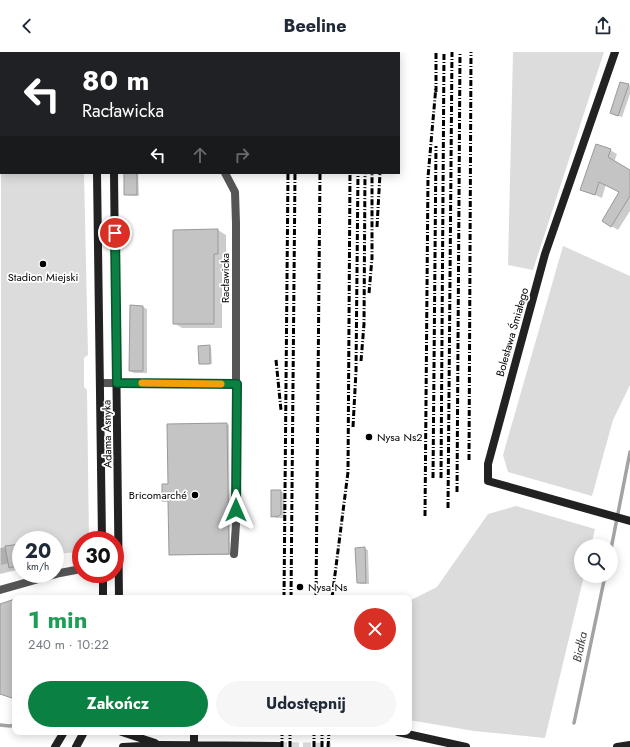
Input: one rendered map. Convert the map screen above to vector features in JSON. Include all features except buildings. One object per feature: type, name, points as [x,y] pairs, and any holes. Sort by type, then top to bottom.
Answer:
[{"type":"street","name":"Bolesława Śmiałego","points":[[615,52],[545,254],[488,464],[488,481],[630,521]]},
{"type":"street","name":"Adama Asnyka","points":[[97,174],[102,531]]},
{"type":"street","name":"Adama Asnyka","points":[[114,174],[119,595]]},
{"type":"street","name":"Racławicka","points":[[226,174],[235,192],[237,384],[236,524],[234,554]]},
{"type":"street","points":[[100,383],[237,384]]},
{"type":"street","points":[[0,590],[72,571]]},
{"type":"street","points":[[103,583],[103,595]]},
{"type":"street","points":[[55,747],[62,735]]},
{"type":"street","points":[[76,747],[82,735]]},
{"type":"street","points":[[131,735],[161,745]]},
{"type":"street","points":[[194,735],[194,745]]},
{"type":"street","points":[[412,735],[466,747]]},
{"type":"street","points":[[123,747],[161,745],[279,746]]},
{"type":"street","points":[[616,747],[630,745]]},
{"type":"shaded area","points":[[513,52],[604,52],[533,270],[508,265]]},
{"type":"shaded area","name":"Stadion Miejski","points":[[1,174],[84,174],[88,355],[84,358],[84,387],[87,390],[89,531],[72,531],[72,553],[64,553],[64,531],[12,531],[12,562],[1,565]]},
{"type":"shaded area","points":[[563,246],[630,276],[630,385],[613,420],[592,496],[508,472],[503,455]]},
{"type":"shaded area","points":[[516,506],[595,529],[593,539],[574,539],[574,583],[582,583],[545,738],[474,731],[412,721],[412,600],[437,587],[488,514]]},
{"type":"waterway","name":"Białka","points":[[613,539],[630,452]]},
{"type":"waterway","name":"Białka","points":[[574,723],[604,583]]},
{"type":"waterway","name":"Białka","points":[[0,725],[12,726]]},
{"type":"tunnel","points":[[279,746],[331,747]]},
{"type":"railway","points":[[436,52],[436,92]]},
{"type":"railway","points":[[441,478],[444,52]]},
{"type":"railway","points":[[448,508],[452,52]]},
{"type":"railway","points":[[457,492],[460,52]]},
{"type":"railway","points":[[469,460],[471,52]]},
{"type":"railway","points":[[425,516],[428,177],[436,86]]},
{"type":"railway","points":[[433,478],[436,146]]},
{"type":"railway","points":[[284,595],[288,174]]},
{"type":"railway","points":[[291,595],[295,174]]},
{"type":"railway","points":[[316,595],[320,174]]},
{"type":"railway","points":[[332,595],[348,472],[350,174]]},
{"type":"railway","points":[[353,427],[356,371],[358,174]]},
{"type":"railway","points":[[361,361],[364,324],[365,174]]},
{"type":"railway","points":[[369,293],[372,258],[372,174]]},
{"type":"railway","points":[[377,227],[380,174]]},
{"type":"railway","points":[[276,360],[281,410]]},
{"type":"railway","points":[[282,735],[282,747]]},
{"type":"railway","points":[[290,735],[290,747]]},
{"type":"railway","points":[[314,735],[314,747]]},
{"type":"railway","points":[[322,735],[322,747]]},
{"type":"railway","points":[[328,747],[329,735]]},
{"type":"slow traffic","points":[[142,383],[221,384]]},
{"type":"place","name":"Stadion Miejski","points":[[43,264]]},
{"type":"place","name":"Nysa Ns2","points":[[369,437]]},
{"type":"place","name":"Bricomarché","points":[[195,495]]},
{"type":"place","name":"Nysa Ns","points":[[300,587]]},
{"type":"route","points":[[115,233],[117,383],[237,384],[236,510]]}]
